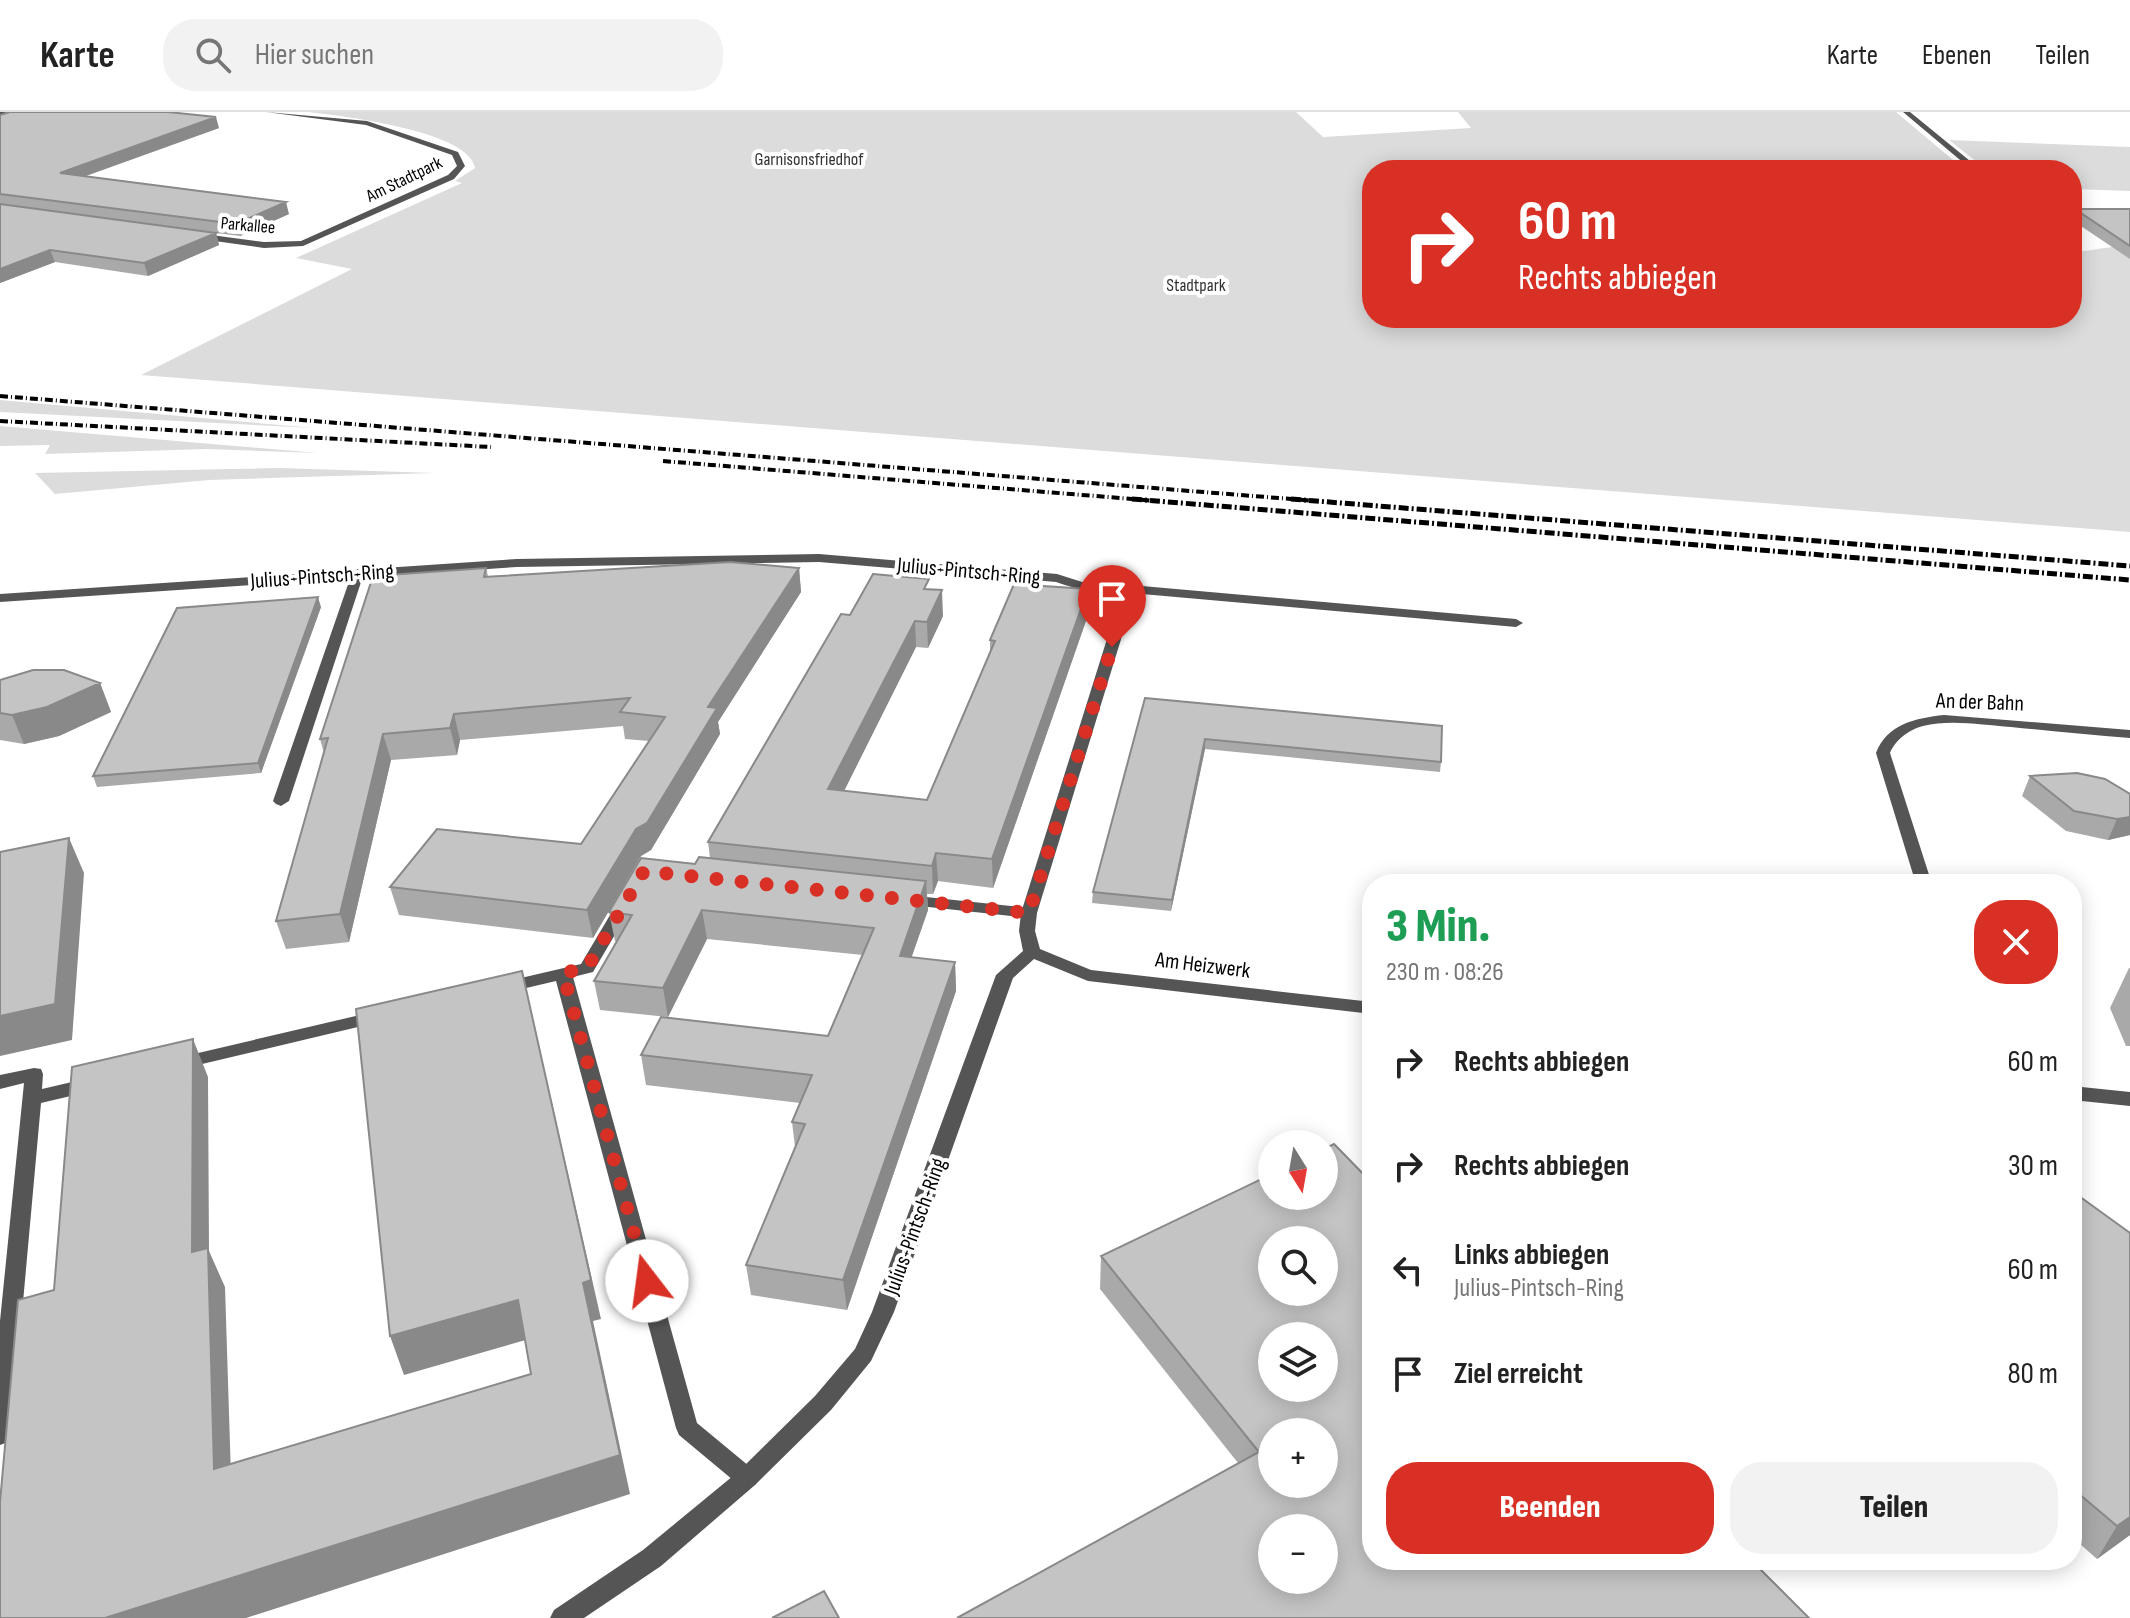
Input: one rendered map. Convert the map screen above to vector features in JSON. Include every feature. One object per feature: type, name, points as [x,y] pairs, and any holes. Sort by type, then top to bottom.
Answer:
[{"type":"street","name":"Am Stadtpark","points":[[269,112],[367,123],[389,129],[455,154],[461,166],[451,177],[303,243]]},
{"type":"street","points":[[1906,112],[1965,160]]},
{"type":"street","name":"Parkallee","points":[[190,235],[264,245],[303,243]]},
{"type":"street","name":"Julius-Pintsch-Ring","points":[[0,598],[358,573],[620,560],[819,558],[1057,578],[1097,591],[1142,590],[1516,623]]},
{"type":"street","points":[[281,801],[358,573]]},
{"type":"street","points":[[1032,952],[1027,931],[1029,913],[1119,623],[1116,613],[1097,591]]},
{"type":"street","name":"An der Bahn","points":[[1921,874],[1883,753],[1886,745],[1903,729],[1920,722],[1980,720],[2130,734]]},
{"type":"street","points":[[486,991],[587,968],[630,895]]},
{"type":"street","points":[[890,898],[1029,913]]},
{"type":"street","name":"Julius-Pintsch-Ring","points":[[563,1618],[652,1558],[747,1478],[823,1403],[863,1355],[883,1312],[1005,975],[1032,952]]},
{"type":"street","name":"Am Heizwerk","points":[[1032,952],[1088,975],[1362,1007]]},
{"type":"street","points":[[563,973],[687,1428],[747,1478]]},
{"type":"street","points":[[166,1066],[394,1013]]},
{"type":"street","points":[[0,1082],[34,1074],[0,1435]]},
{"type":"street","points":[[32,1098],[106,1080]]},
{"type":"street","points":[[2082,1094],[2130,1099]]},
{"type":"green space","name":"Stadtpark","points":[[309,112],[1296,112],[1323,137],[1471,128],[1458,112],[1896,112],[1953,160],[1362,160],[1362,328],[2082,328],[2082,250],[2130,246],[2130,532],[141,375],[352,269],[296,258],[462,183],[455,181],[475,168],[468,155],[452,144],[375,122]]},
{"type":"green space","points":[[1949,140],[2130,147],[2130,191],[2082,189],[2082,160],[1974,160]]},
{"type":"green space","points":[[0,400],[314,428],[0,412]]},
{"type":"green space","points":[[0,426],[318,453],[207,449],[45,454],[50,445],[0,446]]},
{"type":"green space","points":[[280,468],[435,473],[209,480],[55,494],[35,473]]},
{"type":"building","points":[[10,112],[168,112],[216,117],[60,173],[286,202],[236,224],[0,194],[0,115]]},
{"type":"building","points":[[0,204],[216,233],[144,263],[50,250],[0,269]]},
{"type":"building","points":[[2082,209],[2130,209],[2130,246],[2082,214]]},
{"type":"building","points":[[730,562],[799,568],[708,707],[717,708],[647,823],[636,829],[587,910],[390,887],[437,829],[581,844],[665,717],[620,712],[630,698],[454,714],[450,728],[383,734],[340,914],[276,921],[328,738],[320,739],[373,576],[486,568],[484,577]]},
{"type":"building","points":[[873,574],[929,579],[924,589],[942,590],[927,622],[915,621],[828,789],[927,800],[995,641],[990,640],[1014,584],[1088,589],[992,859],[936,853],[932,866],[708,842],[841,614],[850,615]]},
{"type":"building","points":[[318,597],[258,763],[93,776],[177,608]]},
{"type":"building","points":[[33,670],[64,670],[100,683],[47,707],[12,715],[0,713],[0,680]]},
{"type":"building","points":[[1145,698],[1442,726],[1441,762],[1205,739],[1172,900],[1093,892]]},
{"type":"building","points":[[2077,773],[2105,779],[2130,794],[2130,817],[2117,819],[2074,811],[2030,776]]},
{"type":"building","points":[[69,838],[55,1004],[0,1016],[0,852]]},
{"type":"building","points":[[699,857],[926,881],[900,956],[955,962],[843,1280],[746,1265],[805,1124],[792,1122],[812,1075],[641,1055],[661,1017],[828,1036],[874,928],[702,910],[663,988],[594,981],[632,915],[609,912],[641,858],[695,864]]},
{"type":"building","points":[[522,971],[591,1280],[583,1283],[620,1455],[105,1618],[0,1618],[0,1502],[18,1300],[54,1290],[72,1067],[193,1039],[192,1252],[208,1248],[214,1469],[531,1374],[518,1300],[390,1336],[356,1009]]},
{"type":"building","points":[[1338,1148],[1362,1173],[1362,1570],[1761,1570],[1809,1618],[957,1618],[1258,1453],[1258,1498],[1338,1498],[1338,1418],[1258,1418],[1258,1451],[1101,1256],[1258,1181],[1258,1210],[1338,1210]]},
{"type":"building","points":[[2082,1198],[2130,1233],[2130,1517],[2117,1526],[2082,1496]]},
{"type":"building","points":[[824,1591],[839,1618],[772,1618]]},
{"type":"railway","points":[[0,396],[1316,501]]},
{"type":"railway","points":[[0,421],[491,447]]},
{"type":"railway","points":[[663,461],[1157,501]]},
{"type":"railway","points":[[1132,499],[2130,580]]},
{"type":"railway","points":[[1291,499],[2130,566]]},
{"type":"route","points":[[647,1281],[563,973],[587,968],[644,871],[1029,913],[1112,647]]},
{"type":"park label","name":"Garnisonsfriedhof","points":[[809,159]]}]
